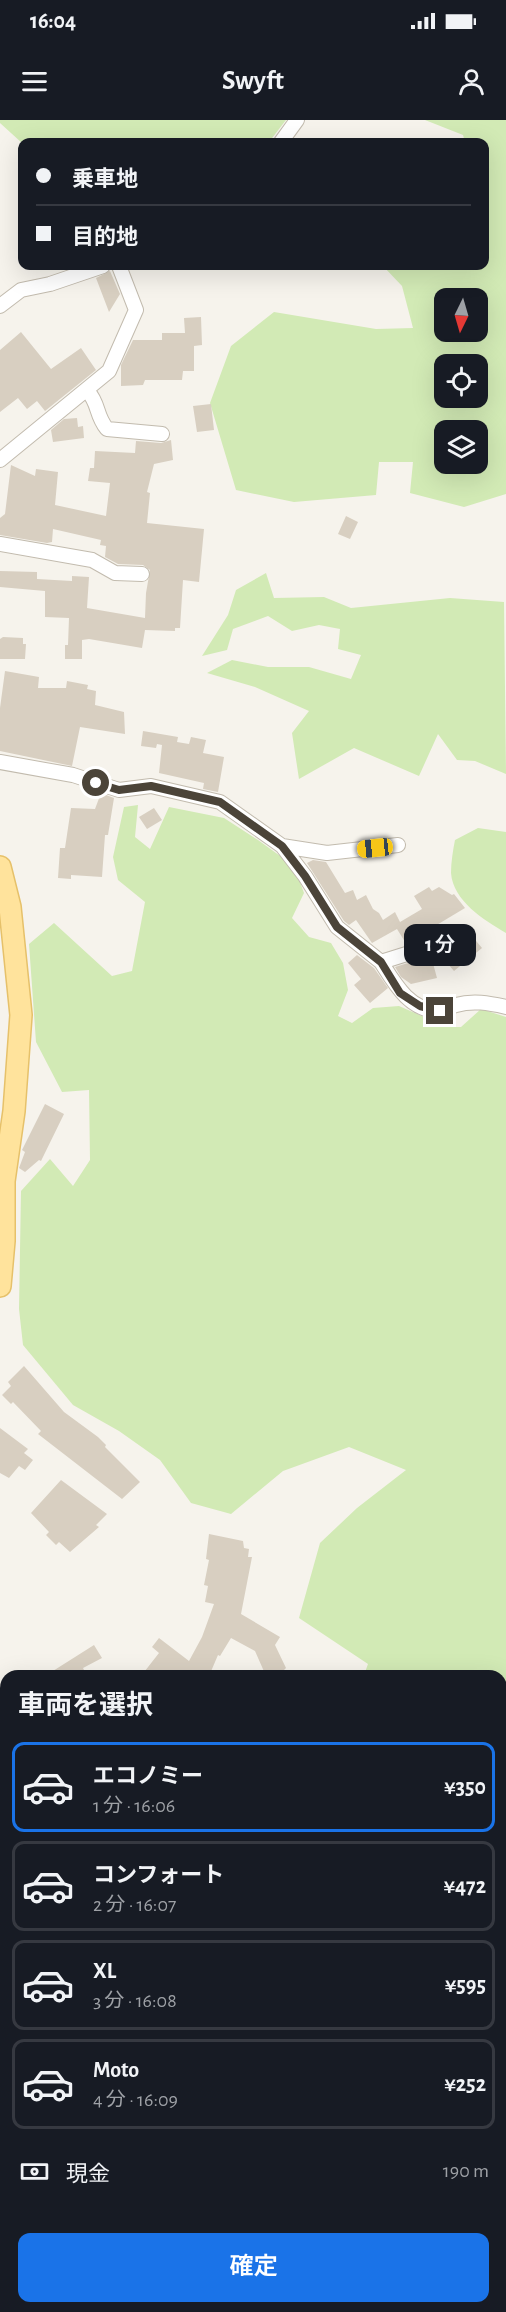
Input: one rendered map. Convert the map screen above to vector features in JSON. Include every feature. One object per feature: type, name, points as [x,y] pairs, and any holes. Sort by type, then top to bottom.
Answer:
[{"type":"main road","points":[[0,867],[10,907],[21,1015],[7,1112],[4,1241],[0,1286]]},
{"type":"street","points":[[284,138],[297,120]]},
{"type":"street","points":[[0,306],[21,291],[91,270]]},
{"type":"street","points":[[0,460],[109,371],[136,310],[121,270]]},
{"type":"street","points":[[87,390],[96,401],[99,419],[107,429],[162,434]]},
{"type":"street","points":[[0,544],[92,560],[115,573],[142,574]]},
{"type":"street","points":[[0,762],[74,776],[119,790],[151,786],[220,802],[282,846],[305,876],[337,927],[381,962],[400,993],[420,1006],[440,1011],[457,1004],[483,1002],[506,1007]]},
{"type":"street","points":[[282,846],[327,853],[398,845]]},
{"type":"street","points":[[381,962],[448,941]]},
{"type":"green space","points":[[0,120],[286,120],[272,138],[18,139],[0,123]]},
{"type":"green space","points":[[425,120],[506,120],[506,494],[464,507],[410,493],[413,462],[379,462],[376,495],[294,502],[236,490],[210,403],[231,346],[274,312],[376,329],[413,328],[402,286],[387,270],[489,270],[489,138],[464,138],[463,135]]},
{"type":"green space","points":[[266,573],[274,598],[324,597],[351,608],[450,598],[504,602],[506,774],[475,761],[457,760],[438,734],[419,776],[354,748],[299,779],[292,733],[309,711],[255,687],[207,673],[232,660],[268,667],[309,667],[351,679],[361,655],[338,649],[340,629],[319,625],[292,631],[268,616],[233,629],[227,650],[202,656],[228,615],[236,590]]},
{"type":"green space","points":[[138,805],[135,837],[150,849],[169,807],[224,818],[294,866],[304,893],[292,918],[309,937],[331,943],[343,963],[348,990],[338,1016],[352,1023],[373,1008],[399,1006],[447,1027],[461,1027],[481,1009],[506,1017],[506,1670],[366,1670],[368,1664],[299,1618],[320,1543],[357,1508],[406,1470],[349,1447],[283,1471],[231,1514],[191,1503],[160,1460],[119,1431],[73,1405],[23,1345],[19,1309],[21,1191],[50,1159],[73,1186],[90,1160],[89,1090],[62,1092],[36,1042],[29,944],[54,923],[112,976],[132,971],[145,902],[118,880],[113,857],[124,807]]},
{"type":"green space","points":[[478,828],[506,832],[506,933],[471,909],[463,901],[453,883],[451,869],[455,840]]},
{"type":"building","points":[[110,271],[120,294],[109,312],[96,278]]},
{"type":"building","points":[[201,317],[202,345],[194,346],[194,371],[183,371],[182,380],[145,380],[143,385],[121,386],[121,365],[133,340],[162,340],[162,333],[185,333],[184,318]]},
{"type":"building","points":[[21,332],[51,369],[81,348],[96,370],[45,411],[37,401],[27,409],[18,398],[0,412],[0,350]]},
{"type":"building","points":[[211,404],[214,430],[197,432],[193,406]]},
{"type":"building","points":[[77,418],[78,427],[83,426],[84,438],[53,442],[51,430],[64,419]]},
{"type":"building","points":[[171,440],[173,460],[154,464],[147,492],[150,493],[147,523],[204,529],[199,582],[183,580],[180,628],[175,628],[175,631],[145,630],[142,648],[89,639],[82,640],[82,659],[65,659],[69,618],[45,617],[45,591],[0,587],[0,571],[37,572],[37,579],[72,581],[72,576],[89,577],[87,608],[145,618],[150,570],[143,565],[118,564],[105,557],[106,546],[100,545],[101,540],[53,529],[52,542],[47,543],[0,535],[0,518],[5,514],[11,465],[35,476],[36,469],[58,472],[55,505],[106,516],[110,483],[88,481],[90,468],[94,468],[95,451],[135,453],[136,441],[161,443]]},
{"type":"building","points":[[346,516],[358,522],[350,539],[338,534]]},
{"type":"building","points":[[3,637],[23,638],[23,644],[26,644],[25,659],[0,659],[0,639]]},
{"type":"building","points":[[5,671],[39,677],[38,688],[66,688],[67,681],[88,685],[87,689],[96,691],[95,705],[124,712],[125,734],[80,727],[72,766],[0,751],[0,708]]},
{"type":"building","points":[[143,731],[178,737],[177,742],[189,744],[191,737],[206,740],[203,753],[224,757],[218,792],[203,789],[204,783],[159,773],[162,745],[157,744],[156,748],[141,746]]},
{"type":"building","points":[[101,793],[114,798],[108,835],[105,835],[102,877],[71,875],[71,879],[58,878],[60,848],[65,848],[71,808],[95,809]]},
{"type":"building","points":[[154,808],[162,820],[147,829],[139,817]]},
{"type":"building","points":[[313,860],[326,862],[345,893],[353,890],[357,900],[366,895],[373,909],[383,920],[395,912],[400,922],[422,909],[414,896],[429,887],[432,891],[439,887],[454,894],[465,908],[425,932],[427,938],[407,945],[397,929],[372,943],[356,920],[349,925],[344,921],[307,863]]},
{"type":"building","points":[[472,936],[482,948],[454,971],[441,956],[458,942],[462,944]]},
{"type":"building","points":[[357,955],[374,968],[388,988],[370,1003],[354,985],[361,979],[348,963]]},
{"type":"building","points":[[431,956],[437,978],[411,984],[401,977],[395,967]]},
{"type":"building","points":[[45,1104],[64,1114],[41,1161],[39,1160],[25,1172],[19,1168],[25,1152],[22,1150]]},
{"type":"building","points":[[24,1366],[64,1412],[98,1437],[140,1482],[122,1499],[38,1434],[41,1431],[13,1402],[11,1404],[2,1395],[11,1386],[8,1382]]},
{"type":"building","points":[[0,1428],[28,1449],[24,1453],[33,1460],[25,1470],[19,1466],[9,1478],[0,1473]]},
{"type":"building","points":[[61,1480],[107,1514],[96,1525],[99,1527],[70,1552],[59,1542],[56,1545],[46,1535],[49,1532],[31,1513]]},
{"type":"building","points":[[209,1534],[243,1541],[244,1548],[249,1549],[248,1557],[252,1557],[241,1614],[280,1637],[275,1645],[286,1668],[284,1670],[263,1670],[255,1651],[231,1638],[220,1656],[218,1655],[212,1670],[146,1670],[159,1653],[152,1647],[159,1638],[189,1661],[202,1637],[214,1604],[205,1602],[208,1586],[204,1585],[209,1560],[206,1559]]},
{"type":"building","points":[[94,1645],[102,1658],[83,1668],[84,1670],[54,1670]]},
{"type":"route","points":[[96,783],[119,790],[151,786],[220,802],[282,846],[305,876],[337,927],[381,962],[400,993],[420,1006],[440,1011]]}]
